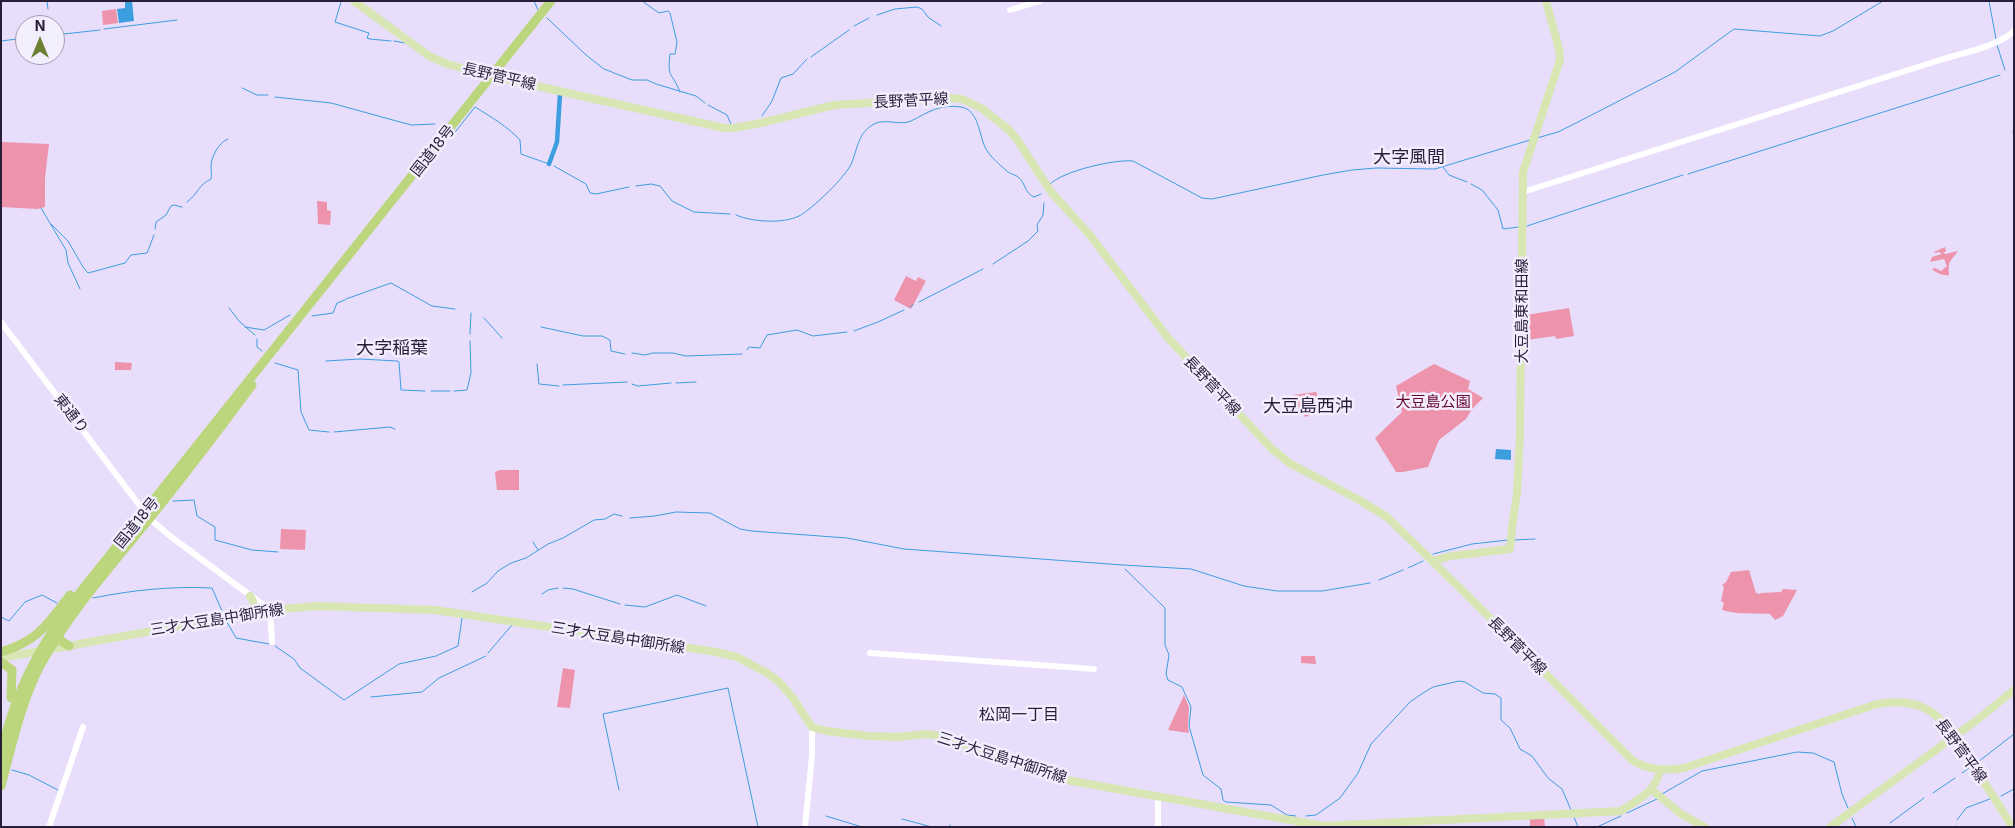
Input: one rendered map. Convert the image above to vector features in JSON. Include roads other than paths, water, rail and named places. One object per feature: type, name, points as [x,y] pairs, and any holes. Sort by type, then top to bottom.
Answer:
[{"type":"highway","name":"国道18号","points":[[1,770],[23,691],[48,642],[113,553],[272,350],[314,300],[551,1]]},
{"type":"highway","name":"国道18号","points":[[1,753],[20,690],[45,641],[81,589],[299,321],[314,300]]},
{"type":"highway","points":[[1,786],[22,709],[38,670],[59,634],[85,597],[299,325],[299,321]]},
{"type":"highway","points":[[1,653],[21,645],[38,634],[48,624],[141,507],[268,352],[272,350]]},
{"type":"highway","points":[[1,732],[11,698],[32,652],[48,624]]},
{"type":"highway","points":[[59,634],[60,640],[69,646]]},
{"type":"highway","points":[[1,660],[12,670],[11,698]]},
{"type":"main road","name":"長野菅平線","points":[[354,1],[429,56],[461,68],[724,128],[761,124],[834,105],[951,98],[962,100],[981,108],[1008,129],[1016,138],[1051,192],[1089,234],[1169,339],[1272,449],[1291,464],[1361,501],[1387,518],[1623,753],[1642,766],[1660,770],[1690,766],[1866,707],[1886,702],[1910,703],[1930,711],[1938,717],[1994,795],[2012,827]]},
{"type":"main road","name":"大豆島東和田線","points":[[1432,561],[1451,556],[1510,549],[1517,493],[1520,440],[1523,172],[1560,60],[1559,49],[1546,1]]},
{"type":"main road","points":[[249,614],[254,606],[250,596]]},
{"type":"main road","name":"三才大豆島中御所線","points":[[1,653],[50,650],[270,610],[316,606],[435,610],[716,652],[752,664],[773,677],[793,698],[812,727],[826,731],[868,736],[926,734],[940,736],[1061,779],[1299,822],[1336,826],[1621,811],[1652,790]]},
{"type":"main road","name":"三才大豆島中御所線","points":[[1,660],[32,652]]},
{"type":"main road","points":[[1830,827],[1954,738],[2014,690]]},
{"type":"main road","points":[[1660,770],[1657,782],[1652,790],[1683,816],[1705,827]]},
{"type":"street","points":[[1010,10],[1040,1]]},
{"type":"street","points":[[1523,192],[1994,43],[2014,31]]},
{"type":"street","name":"東通り","points":[[1,322],[149,518],[270,610]]},
{"type":"street","points":[[270,610],[272,642]]},
{"type":"street","points":[[870,653],[1094,668]]},
{"type":"street","points":[[49,827],[83,727]]},
{"type":"street","points":[[805,827],[812,756],[812,727]]},
{"type":"street","points":[[1158,796],[1158,827]]},
{"type":"water","points":[[132,1],[134,21],[119,23],[117,9],[125,8],[125,2]]},
{"type":"water","points":[[1496,449],[1511,450],[1511,460],[1495,459]]},
{"type":"waterway","points":[[47,1],[48,9]]},
{"type":"waterway","points":[[339,1],[341,2],[335,22],[369,33],[367,38],[391,41]]},
{"type":"waterway","points":[[534,1],[538,10]]},
{"type":"waterway","points":[[642,1],[659,13],[668,11],[670,13],[677,42],[675,54],[670,54],[669,68],[680,92]]},
{"type":"waterway","points":[[1537,138],[1558,132],[1675,72],[1734,29],[1820,36],[1833,31],[1883,1]]},
{"type":"waterway","points":[[1989,1],[1996,39]]},
{"type":"waterway","points":[[877,15],[895,9],[917,7],[922,9],[928,17],[941,26]]},
{"type":"waterway","points":[[547,18],[586,55],[604,69],[632,80],[647,80],[696,96],[705,103]]},
{"type":"waterway","points":[[854,26],[869,18]]},
{"type":"waterway","points":[[104,29],[177,20]]},
{"type":"waterway","points":[[65,34],[100,30]]},
{"type":"waterway","points":[[811,57],[849,30]]},
{"type":"waterway","points":[[1,41],[15,39]]},
{"type":"waterway","points":[[394,41],[405,43]]},
{"type":"waterway","points":[[1997,45],[2005,70]]},
{"type":"waterway","points":[[762,116],[772,101],[781,78],[793,74],[807,59]]},
{"type":"waterway","points":[[1688,174],[2000,75]]},
{"type":"waterway","points":[[242,88],[257,95],[268,95]]},
{"type":"waterway","points":[[549,164],[557,142],[560,94]]},
{"type":"waterway","points":[[275,97],[331,103],[411,125],[435,124]]},
{"type":"waterway","points":[[708,105],[727,115],[731,124]]},
{"type":"waterway","points":[[736,215],[768,221],[792,219],[799,216],[820,200],[844,175],[852,162],[862,136],[874,124],[878,122],[907,122],[940,108],[953,106],[967,109],[972,113],[978,124],[985,147],[992,157],[1008,172],[1021,179],[1031,195],[1034,197],[1041,194]]},
{"type":"waterway","points":[[452,136],[475,107],[504,126],[520,140],[521,154],[549,164]]},
{"type":"waterway","points":[[2013,133],[2014,129]]},
{"type":"waterway","points":[[187,202],[203,184],[211,179],[211,162],[214,154],[219,146],[228,139]]},
{"type":"waterway","points":[[1050,184],[1077,170],[1114,162],[1133,161],[1202,198],[1212,199],[1352,170],[1376,168],[1435,169],[1530,140]]},
{"type":"waterway","points":[[554,166],[586,184],[590,193],[596,194],[629,187]]},
{"type":"waterway","points":[[1443,167],[1449,175],[1467,182]]},
{"type":"waterway","points":[[1527,226],[1683,175]]},
{"type":"waterway","points":[[636,186],[651,184],[660,186],[672,201],[694,212],[730,214]]},
{"type":"waterway","points":[[1471,184],[1482,190],[1498,210],[1503,229],[1519,227]]},
{"type":"waterway","points":[[993,264],[1028,241],[1038,231],[1037,225],[1043,215],[1044,203]]},
{"type":"waterway","points":[[155,229],[156,222],[166,215],[171,206],[182,207]]},
{"type":"waterway","points":[[41,208],[66,250],[68,263],[80,289]]},
{"type":"waterway","points":[[51,224],[68,241],[88,273],[125,263],[131,255],[147,253],[154,235]]},
{"type":"waterway","points":[[919,302],[983,269]]},
{"type":"waterway","points":[[346,299],[391,283],[432,306],[455,309]]},
{"type":"waterway","points":[[312,316],[333,313],[337,303],[345,300]]},
{"type":"waterway","points":[[229,308],[240,322],[255,335]]},
{"type":"waterway","points":[[854,331],[904,310]]},
{"type":"waterway","points":[[470,334],[471,313]]},
{"type":"waterway","points":[[245,327],[264,330],[290,315]]},
{"type":"waterway","points":[[484,318],[502,338]]},
{"type":"waterway","points":[[541,327],[583,336],[602,336],[610,340],[611,351],[625,354]]},
{"type":"waterway","points":[[747,350],[749,347],[760,348],[767,335],[797,330],[813,336],[847,332]]},
{"type":"waterway","points":[[257,339],[257,347],[262,351]]},
{"type":"waterway","points":[[454,391],[467,390],[471,373],[470,341]]},
{"type":"waterway","points":[[632,353],[645,355],[673,353],[686,356],[742,354]]},
{"type":"waterway","points":[[326,361],[360,359],[397,361],[399,362],[401,390],[425,391]]},
{"type":"waterway","points":[[275,363],[298,370],[301,412],[309,430],[329,432]]},
{"type":"waterway","points":[[537,364],[539,384],[559,386]]},
{"type":"waterway","points":[[563,385],[627,382]]},
{"type":"waterway","points":[[676,383],[696,382]]},
{"type":"waterway","points":[[632,384],[638,386],[671,383]]},
{"type":"waterway","points":[[431,391],[450,391]]},
{"type":"waterway","points":[[334,432],[390,427],[395,429]]},
{"type":"waterway","points":[[173,501],[194,500],[197,516],[215,527],[215,540],[252,550],[278,552]]},
{"type":"waterway","points":[[630,518],[676,512],[710,513],[740,529],[752,531],[847,538],[904,549],[1123,565]]},
{"type":"waterway","points":[[472,592],[487,583],[498,571],[511,563],[526,558],[594,520],[605,519],[614,514],[622,516]]},
{"type":"waterway","points":[[1514,540],[1535,539]]},
{"type":"waterway","points":[[1433,554],[1472,544],[1508,540]]},
{"type":"waterway","points":[[533,542],[538,550]]},
{"type":"waterway","points":[[1408,568],[1423,561]]},
{"type":"waterway","points":[[1123,565],[1191,569],[1244,586],[1277,591],[1322,591],[1370,583]]},
{"type":"waterway","points":[[1125,569],[1165,608],[1165,645],[1169,655],[1166,674],[1168,680],[1182,687],[1191,707],[1189,726],[1203,775],[1221,789],[1223,800],[1226,802],[1271,805],[1287,815],[1296,816]]},
{"type":"waterway","points":[[1379,580],[1403,570]]},
{"type":"waterway","points":[[93,598],[152,589],[212,588],[222,611]]},
{"type":"waterway","points":[[542,594],[548,590],[558,588]]},
{"type":"waterway","points":[[563,588],[573,589],[620,604]]},
{"type":"waterway","points":[[1,617],[9,621],[25,602],[42,595],[57,603]]},
{"type":"waterway","points":[[625,605],[645,607],[677,595],[706,606]]},
{"type":"waterway","points":[[275,646],[294,659],[300,668],[344,700],[399,664],[436,656],[458,646],[462,618]]},
{"type":"waterway","points":[[227,622],[236,638],[269,644]]},
{"type":"waterway","points":[[488,653],[512,625]]},
{"type":"waterway","points":[[371,697],[422,692],[439,678],[486,656]]},
{"type":"waterway","points":[[1306,816],[1316,815],[1340,798],[1358,773],[1371,744],[1410,702],[1433,687],[1459,681],[1465,682],[1483,693],[1495,694],[1501,698],[1501,720],[1510,728],[1520,749],[1532,756],[1548,778],[1562,789],[1571,810]]},
{"type":"waterway","points":[[619,790],[603,714],[728,688],[758,827]]},
{"type":"waterway","points":[[1978,762],[2014,734]]},
{"type":"waterway","points":[[1662,794],[1702,771],[1797,752],[1813,753],[1834,762],[1842,794],[1848,808]]},
{"type":"waterway","points":[[1962,773],[1969,768]]},
{"type":"waterway","points":[[12,770],[29,775],[58,790]]},
{"type":"waterway","points":[[1933,793],[1955,778]]},
{"type":"waterway","points":[[2001,796],[2014,789]]},
{"type":"waterway","points":[[1890,823],[1924,798]]},
{"type":"waterway","points":[[1627,813],[1657,799]]},
{"type":"waterway","points":[[1957,820],[1966,808],[1990,799]]},
{"type":"waterway","points":[[826,816],[862,827]]},
{"type":"waterway","points":[[1597,827],[1621,816]]},
{"type":"waterway","points":[[1574,817],[1578,827]]},
{"type":"waterway","points":[[1852,818],[1856,827]]},
{"type":"waterway","points":[[902,819],[932,827]]},
{"type":"district","name":"大字風間","points":[[1409,158]]},
{"type":"district","name":"大字稲葉","points":[[392,349]]},
{"type":"district","name":"大豆島西沖","points":[[1308,407]]},
{"type":"district","name":"松岡一丁目","points":[[1019,715]]},
{"type":"park label","name":"大豆島公園","points":[[1433,402]]}]
